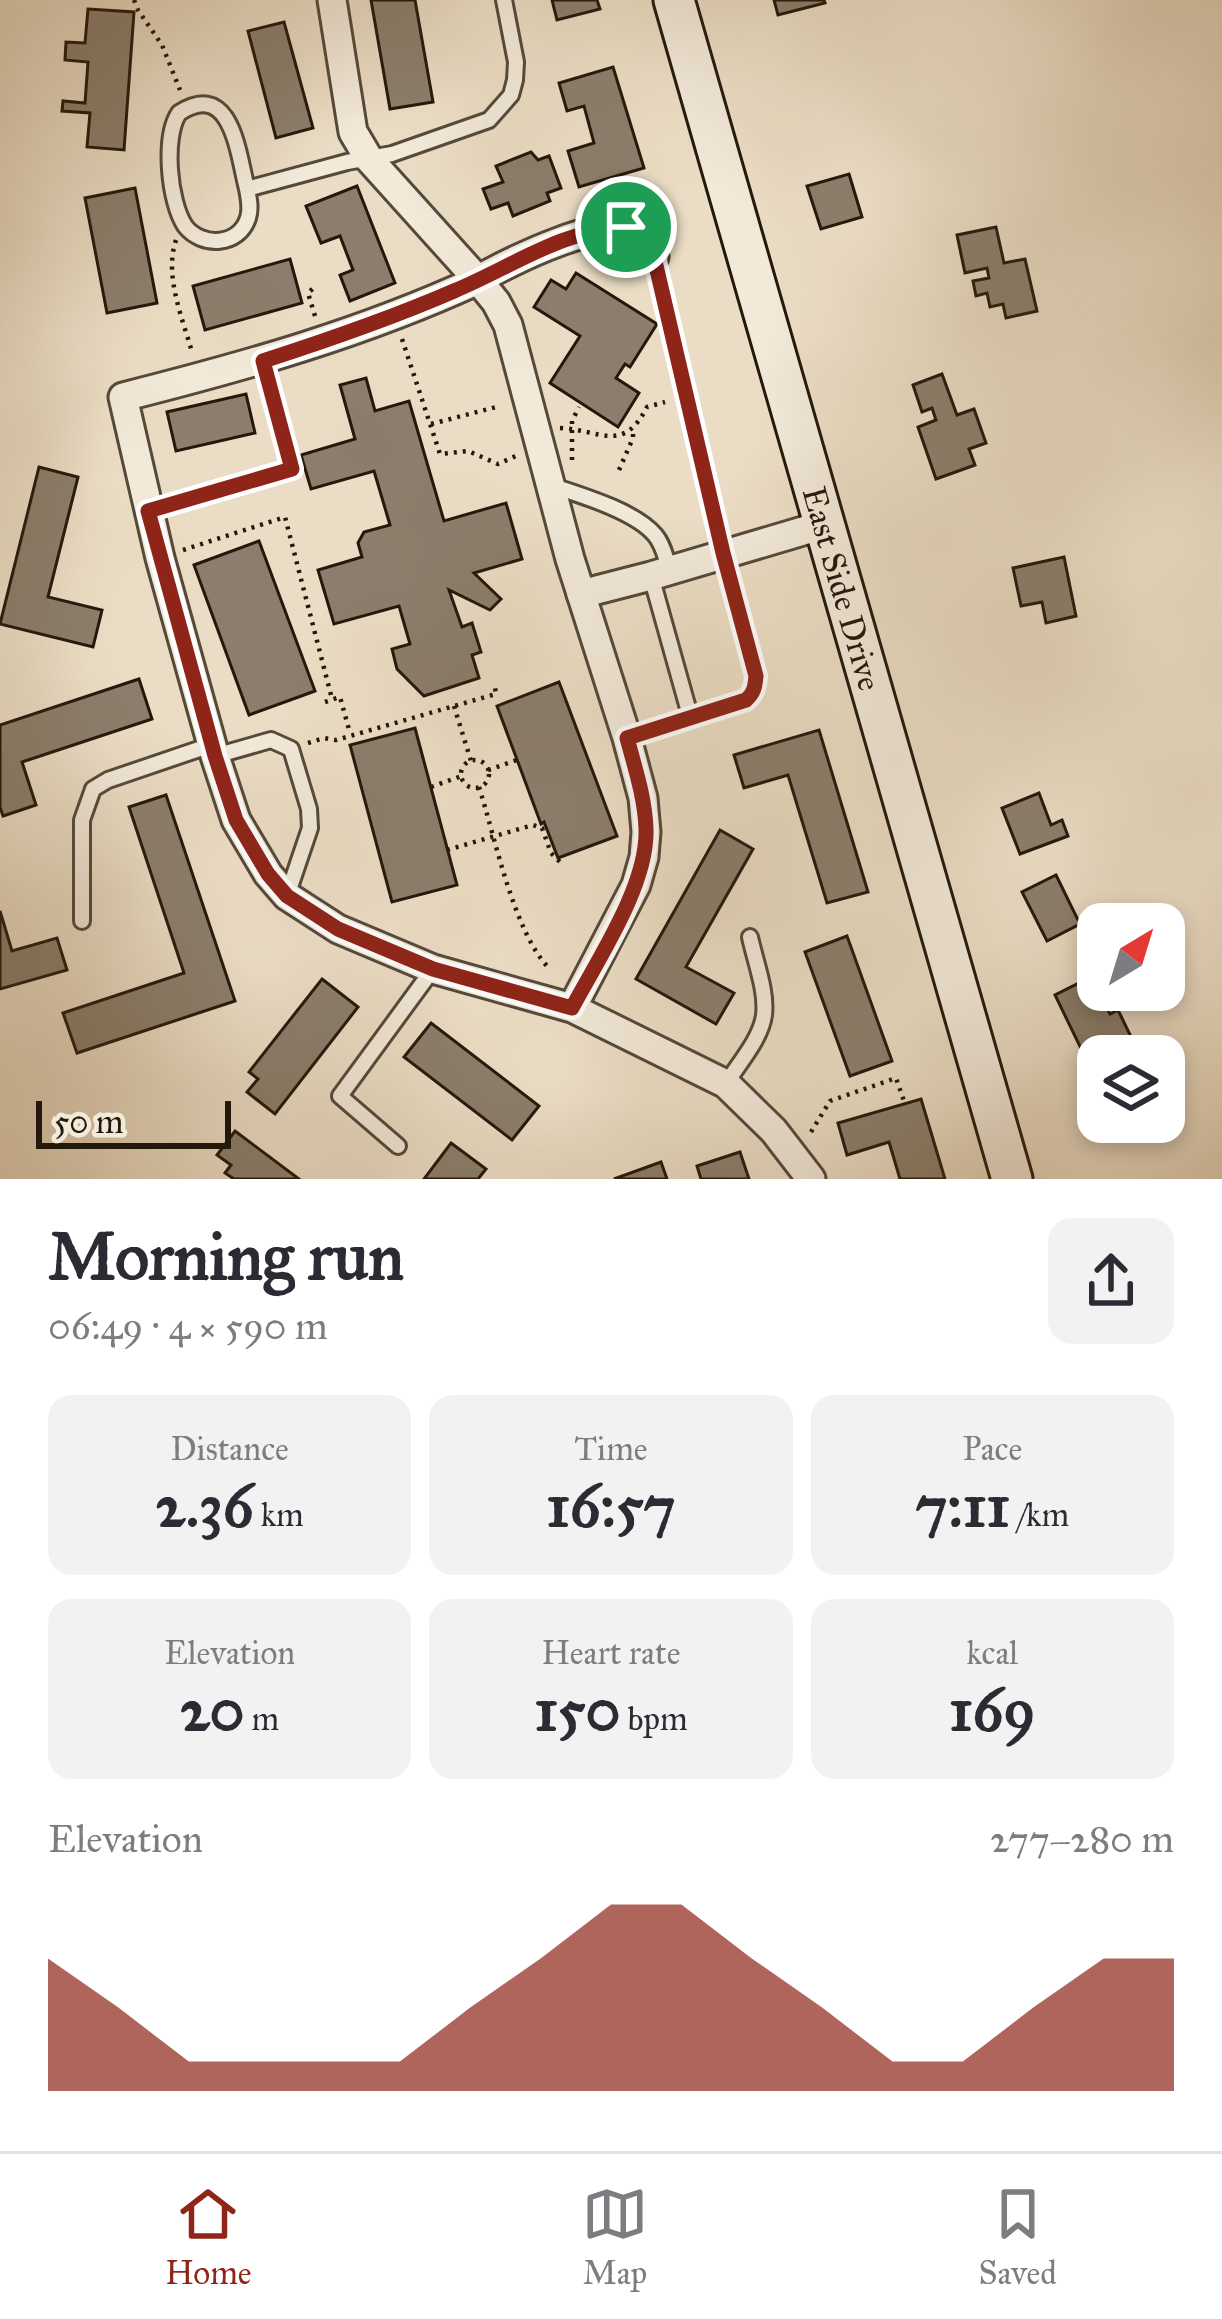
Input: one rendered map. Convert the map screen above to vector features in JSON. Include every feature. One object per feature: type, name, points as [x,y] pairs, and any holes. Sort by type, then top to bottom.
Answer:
[{"type":"main road","name":"East Side Drive","points":[[674,0],[1012,1179]]},
{"type":"street","points":[[332,0],[353,132],[369,159],[496,302],[508,325],[529,398],[561,476],[581,594],[643,798],[644,857],[636,885],[572,1008]]},
{"type":"street","points":[[654,257],[640,233],[626,227],[609,228],[529,254],[395,316],[263,361],[123,397],[148,511],[213,751],[236,820],[287,896],[338,929],[433,969],[572,1008],[726,1084],[775,1132],[811,1179]]},
{"type":"street","points":[[581,594],[823,525]]},
{"type":"lane","points":[[248,189],[392,154],[489,120],[511,95],[515,80],[504,0]]},
{"type":"lane","points":[[205,104],[220,110],[229,122],[248,189],[248,220],[236,235],[211,242],[185,226],[177,205],[169,137],[173,121],[185,109],[205,104]]},
{"type":"lane","points":[[627,738],[746,700],[756,676],[654,257]]},
{"type":"lane","points":[[148,511],[292,469],[263,361]]},
{"type":"lane","points":[[561,476],[659,538],[661,573],[691,719]]},
{"type":"lane","points":[[82,921],[82,820],[94,789],[108,779],[271,740],[291,748],[309,809],[306,846],[287,896]]},
{"type":"lane","points":[[726,1084],[764,1016],[750,937]]},
{"type":"lane","points":[[398,1146],[340,1096],[433,969]]},
{"type":"path","points":[[134,0],[170,61],[185,109]]},
{"type":"path","points":[[185,226],[171,260],[191,351]]},
{"type":"path","points":[[315,316],[308,292],[317,284]]},
{"type":"path","points":[[395,316],[440,454],[468,451],[498,464],[518,454]]},
{"type":"path","points":[[430,424],[529,398]]},
{"type":"path","points":[[620,470],[646,406]]},
{"type":"path","points":[[561,476],[579,407]]},
{"type":"path","points":[[555,429],[601,436],[633,430]]},
{"type":"path","points":[[160,558],[285,517],[328,701],[340,697],[351,736]]},
{"type":"path","points":[[324,738],[336,740],[496,694],[495,688]]},
{"type":"path","points":[[454,706],[471,761]]},
{"type":"path","points":[[488,770],[517,760]]},
{"type":"path","points":[[471,761],[483,763],[488,770],[486,782],[479,787],[466,784],[462,776],[471,761]]},
{"type":"path","points":[[430,787],[462,776]]},
{"type":"path","points":[[479,787],[529,944],[549,968]]},
{"type":"path","points":[[448,850],[533,825],[542,827],[551,853],[562,864]]},
{"type":"path","points":[[811,1132],[830,1101],[896,1078],[905,1103]]},
{"type":"building","points":[[371,0],[415,0],[433,102],[390,109]]},
{"type":"building","points":[[552,0],[597,0],[600,9],[557,20]]},
{"type":"building","points":[[774,0],[824,0],[825,3],[778,15]]},
{"type":"building","points":[[88,9],[134,12],[124,150],[87,147],[90,113],[62,111],[63,101],[85,103],[88,62],[65,60],[66,42],[85,43]]},
{"type":"building","points":[[284,22],[313,128],[276,138],[248,31]]},
{"type":"building","points":[[613,67],[644,168],[579,187],[568,151],[594,143],[584,106],[567,111],[559,83]]},
{"type":"building","points":[[531,152],[538,160],[549,156],[561,188],[547,193],[550,201],[513,216],[508,203],[491,209],[483,189],[503,182],[496,166]]},
{"type":"building","points":[[849,174],[862,217],[821,229],[807,186]]},
{"type":"building","points":[[357,186],[395,283],[350,301],[340,275],[353,270],[340,236],[321,243],[306,206]]},
{"type":"building","points":[[135,188],[157,303],[107,313],[85,198]]},
{"type":"building","points":[[996,227],[1004,263],[1025,259],[1037,311],[1006,318],[1003,304],[990,307],[987,293],[976,296],[973,281],[989,278],[987,268],[965,273],[957,235]]},
{"type":"building","points":[[290,259],[302,303],[205,330],[193,286]]},
{"type":"building","points":[[576,273],[657,324],[630,367],[625,364],[616,378],[639,393],[618,427],[550,383],[580,336],[534,307],[551,280],[566,289]]},
{"type":"building","points":[[942,374],[957,415],[974,409],[986,443],[969,449],[975,465],[936,479],[918,427],[936,420],[932,408],[922,412],[913,385]]},
{"type":"building","points":[[366,378],[375,411],[409,401],[444,521],[506,503],[522,559],[474,573],[501,599],[490,610],[449,590],[462,627],[472,623],[481,652],[472,655],[479,678],[424,696],[397,669],[392,649],[410,644],[399,606],[334,624],[318,570],[362,557],[358,543],[364,532],[390,525],[374,471],[311,489],[301,455],[355,439],[340,385]]},
{"type":"building","points":[[246,394],[255,433],[176,451],[167,412]]},
{"type":"building","points":[[39,467],[78,477],[48,597],[102,610],[93,647],[0,624]]},
{"type":"building","points":[[259,541],[315,691],[249,715],[194,565]]},
{"type":"building","points":[[1064,557],[1076,616],[1046,623],[1042,602],[1021,606],[1013,568]]},
{"type":"building","points":[[139,679],[152,719],[22,762],[36,805],[3,816],[0,725]]},
{"type":"building","points":[[559,682],[617,836],[558,858],[497,706]]},
{"type":"building","points":[[415,728],[457,885],[392,902],[350,745]]},
{"type":"building","points":[[819,730],[868,892],[827,903],[788,775],[744,788],[734,755]]},
{"type":"building","points":[[1039,793],[1051,825],[1062,820],[1068,836],[1020,854],[1002,808]]},
{"type":"building","points":[[166,795],[235,1001],[77,1053],[63,1013],[184,973],[129,807]]},
{"type":"building","points":[[720,830],[753,849],[686,967],[734,993],[716,1024],[636,979]]},
{"type":"building","points":[[1056,875],[1077,926],[1047,941],[1022,892]]},
{"type":"building","points":[[0,911],[12,951],[57,938],[67,970],[0,989]]},
{"type":"building","points":[[847,936],[892,1061],[850,1076],[805,952]]},
{"type":"building","points":[[322,979],[358,1007],[275,1114],[247,1092],[258,1079],[249,1072]]},
{"type":"building","points":[[1077,984],[1077,1011],[1118,1011],[1130,1035],[1077,1035],[1077,1040],[1055,995]]},
{"type":"building","points":[[431,1023],[539,1106],[512,1140],[404,1057]]},
{"type":"building","points":[[921,1099],[945,1179],[900,1179],[889,1142],[847,1155],[838,1123]]},
{"type":"building","points":[[235,1131],[299,1179],[234,1179],[225,1173],[231,1165],[217,1155]]},
{"type":"building","points":[[451,1143],[486,1169],[478,1179],[424,1179]]},
{"type":"building","points":[[740,1152],[749,1179],[701,1179],[697,1166]]},
{"type":"building","points":[[661,1162],[667,1179],[614,1179]]},
{"type":"route","points":[[626,227],[640,233],[654,257],[756,676],[746,700],[627,738],[643,798],[644,857],[636,885],[572,1008],[433,969],[338,929],[287,896],[268,874],[236,820],[148,511],[292,469],[263,361],[395,316],[554,245],[626,227]]}]
